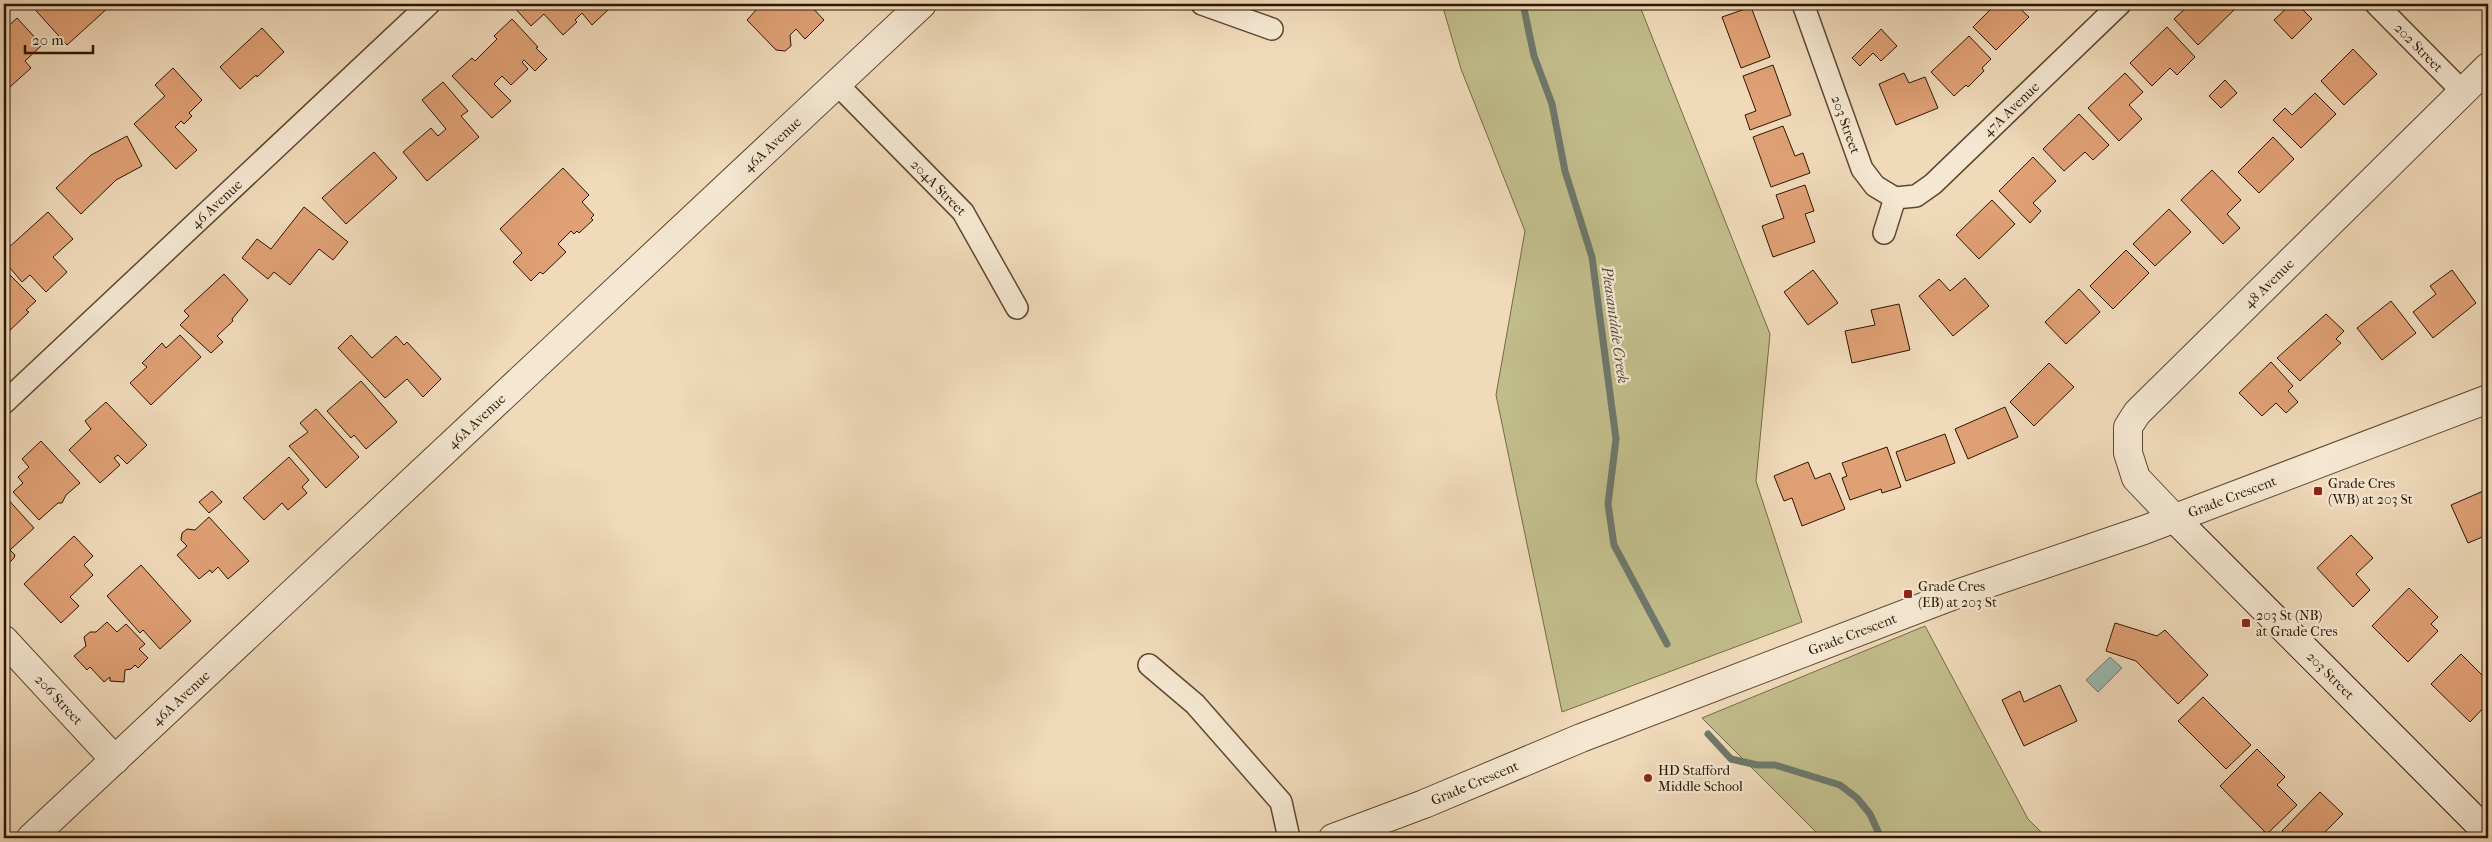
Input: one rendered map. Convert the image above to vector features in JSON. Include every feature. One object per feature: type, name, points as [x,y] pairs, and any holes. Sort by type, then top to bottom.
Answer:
[{"type":"street","name":"46 Avenue","points":[[4,404],[429,4]]},
{"type":"street","name":"46A Avenue","points":[[31,838],[922,4]]},
{"type":"street","points":[[1202,4],[1272,29]]},
{"type":"street","name":"203 Street","points":[[1803,4],[1862,169],[1874,186],[1895,198]]},
{"type":"street","name":"47A Avenue","points":[[1895,198],[1916,196],[1932,184],[2120,4]]},
{"type":"street","name":"202 Street","points":[[2376,4],[2463,92]]},
{"type":"street","name":"48 Avenue","points":[[2174,518],[2136,478],[2128,453],[2128,427],[2137,413],[2488,67]]},
{"type":"street","name":"204A Street","points":[[837,84],[963,212],[1017,308]]},
{"type":"street","points":[[1884,233],[1895,198]]},
{"type":"street","name":"Grade Crescent","points":[[1333,838],[1424,804],[1570,743],[1957,594],[2174,518],[2488,400]]},
{"type":"street","name":"203 Street","points":[[2174,518],[2488,833]]},
{"type":"street","name":"206 Street","points":[[4,640],[115,760]]},
{"type":"street","points":[[1149,665],[1195,704],[1281,802],[1289,838]]},
{"type":"shaded area","points":[[1442,4],[1639,4],[1770,334],[1756,481],[1802,622],[1562,712],[1496,395],[1525,231],[1461,69]]},
{"type":"shaded area","points":[[1925,626],[2028,819],[2047,838],[1822,838],[1702,718]]},
{"type":"water","points":[[2110,657],[2122,668],[2098,692],[2086,680]]},
{"type":"building","points":[[30,4],[108,4],[110,6],[67,45]]},
{"type":"building","points":[[516,4],[606,4],[610,8],[592,25],[582,13],[575,20],[577,22],[563,35],[544,14],[531,26],[513,6]]},
{"type":"building","points":[[758,4],[809,4],[824,20],[805,39],[796,29],[790,35],[791,46],[785,51],[776,50],[747,20],[756,10]]},
{"type":"building","points":[[1996,4],[2015,4],[2029,17],[1996,50],[1973,27]]},
{"type":"building","points":[[2190,4],[2230,4],[2235,9],[2198,45],[2174,19]]},
{"type":"building","points":[[2291,4],[2297,4],[2312,19],[2292,39],[2274,20]]},
{"type":"building","points":[[1751,7],[1770,57],[1741,68],[1722,17]]},
{"type":"building","points":[[17,18],[42,45],[25,61],[31,68],[10,87],[4,80],[4,30]]},
{"type":"building","points":[[512,19],[547,59],[535,71],[524,60],[522,62],[528,69],[511,85],[502,76],[494,84],[511,101],[492,118],[452,76],[472,58],[475,61],[497,39],[494,36]]},
{"type":"building","points":[[2167,27],[2195,57],[2177,75],[2170,68],[2152,86],[2130,63]]},
{"type":"building","points":[[262,28],[284,52],[257,77],[256,75],[240,89],[220,67]]},
{"type":"building","points":[[1881,29],[1897,46],[1881,61],[1873,53],[1860,66],[1852,58]]},
{"type":"building","points":[[1969,36],[1991,59],[1982,68],[1984,71],[1968,87],[1966,85],[1954,96],[1931,72]]},
{"type":"building","points":[[2353,49],[2377,74],[2344,105],[2321,81]]},
{"type":"building","points":[[1773,65],[1791,115],[1750,130],[1745,115],[1756,111],[1743,76]]},
{"type":"building","points":[[173,68],[202,100],[189,113],[192,116],[184,124],[181,121],[175,127],[197,150],[176,169],[134,124],[165,96],[155,85]]},
{"type":"building","points":[[1904,73],[1909,83],[1925,77],[1938,108],[1896,125],[1879,84]]},
{"type":"building","points":[[2125,73],[2143,92],[2129,105],[2142,119],[2119,141],[2088,108]]},
{"type":"building","points":[[2225,80],[2237,93],[2221,108],[2209,96]]},
{"type":"building","points":[[443,82],[468,111],[461,116],[479,137],[427,181],[403,152],[431,128],[438,136],[446,129],[422,100]]},
{"type":"building","points":[[2315,93],[2336,114],[2301,148],[2273,120],[2285,108],[2292,115]]},
{"type":"building","points":[[2079,114],[2109,145],[2093,160],[2085,152],[2064,171],[2043,149]]},
{"type":"building","points":[[1783,126],[1795,156],[1803,153],[1810,173],[1771,187],[1753,137]]},
{"type":"building","points":[[127,136],[142,166],[116,180],[81,214],[56,188],[91,155]]},
{"type":"building","points":[[2273,137],[2294,159],[2259,193],[2238,172]]},
{"type":"building","points":[[374,152],[397,178],[346,224],[322,198]]},
{"type":"building","points":[[2033,157],[2056,181],[2033,203],[2041,211],[2030,223],[1999,191]]},
{"type":"building","points":[[563,168],[589,195],[582,202],[594,215],[591,218],[593,220],[579,233],[577,231],[574,234],[571,231],[558,244],[566,252],[543,274],[540,272],[531,281],[513,262],[522,253],[500,229]]},
{"type":"building","points":[[2212,170],[2241,200],[2227,214],[2240,228],[2223,244],[2181,200]]},
{"type":"building","points":[[1805,185],[1814,211],[1805,214],[1815,242],[1773,257],[1762,226],[1784,218],[1776,195]]},
{"type":"building","points":[[1992,200],[2015,224],[1979,259],[1956,235]]},
{"type":"building","points":[[304,207],[348,242],[333,260],[319,249],[290,285],[274,272],[268,279],[242,258],[257,239],[271,249]]},
{"type":"building","points":[[2169,209],[2191,232],[2155,266],[2133,244]]},
{"type":"building","points":[[48,212],[73,239],[53,257],[67,272],[46,292],[30,275],[22,282],[4,261],[4,257],[9,252],[7,249]]},
{"type":"building","points":[[2126,250],[2149,273],[2113,309],[2090,286]]},
{"type":"building","points":[[1813,270],[1838,303],[1808,325],[1784,292]]},
{"type":"building","points":[[2452,270],[2476,303],[2433,338],[2413,312],[2436,294],[2430,286]]},
{"type":"building","points":[[224,274],[248,300],[232,319],[233,321],[217,336],[223,342],[211,353],[180,325],[189,316],[184,311]]},
{"type":"building","points":[[10,275],[36,301],[26,310],[29,312],[4,336],[4,281]]},
{"type":"building","points":[[1965,278],[1989,306],[1953,336],[1919,296],[1939,279],[1950,291]]},
{"type":"building","points":[[2079,289],[2100,312],[2066,344],[2045,322]]},
{"type":"building","points":[[2391,301],[2416,333],[2382,360],[2357,328]]},
{"type":"building","points":[[1899,304],[1910,350],[1852,363],[1845,331],[1875,325],[1871,310]]},
{"type":"building","points":[[2326,314],[2344,331],[2336,339],[2341,343],[2300,381],[2277,358]]},
{"type":"building","points":[[180,335],[201,357],[151,405],[130,383],[147,367],[142,363],[162,343],[166,348]]},
{"type":"building","points":[[351,335],[372,358],[396,336],[404,345],[407,342],[441,379],[423,397],[407,379],[385,398],[338,348]]},
{"type":"building","points":[[2271,362],[2293,386],[2288,391],[2298,402],[2286,413],[2276,403],[2262,416],[2239,393]]},
{"type":"building","points":[[2049,363],[2074,387],[2034,426],[2010,402]]},
{"type":"building","points":[[361,381],[397,422],[366,449],[354,435],[351,438],[327,411]]},
{"type":"building","points":[[106,402],[147,445],[127,464],[118,455],[114,458],[120,465],[100,483],[69,450],[91,429],[85,421]]},
{"type":"building","points":[[2005,407],[2018,437],[1968,459],[1955,429]]},
{"type":"building","points":[[316,409],[359,457],[326,488],[289,446],[308,432],[300,423]]},
{"type":"building","points":[[1945,434],[1955,463],[1906,481],[1896,452]]},
{"type":"building","points":[[41,441],[80,483],[66,495],[62,503],[58,503],[39,520],[13,492],[23,483],[18,477],[29,467],[22,459]]},
{"type":"building","points":[[1887,447],[1901,487],[1882,493],[1881,489],[1850,500],[1842,478],[1847,476],[1842,463]]},
{"type":"building","points":[[289,457],[309,480],[302,487],[307,493],[288,510],[282,503],[264,520],[243,498]]},
{"type":"building","points":[[1808,462],[1815,479],[1830,473],[1845,509],[1802,526],[1792,498],[1784,501],[1774,476]]},
{"type":"building","points":[[2488,489],[2488,524],[2483,526],[2487,535],[2468,543],[2451,505]]},
{"type":"building","points":[[212,491],[222,502],[209,513],[199,502]]},
{"type":"building","points":[[4,495],[34,528],[10,550],[15,555],[14,558],[4,568]]},
{"type":"building","points":[[209,517],[249,561],[228,579],[218,567],[212,573],[210,570],[199,579],[177,555],[187,546],[181,540],[182,533],[187,529],[195,530]]},
{"type":"building","points":[[2351,535],[2373,558],[2356,574],[2370,590],[2353,607],[2317,568]]},
{"type":"building","points":[[74,536],[93,556],[84,565],[93,575],[70,597],[79,606],[61,623],[24,584]]},
{"type":"building","points":[[141,565],[191,621],[160,649],[143,630],[140,633],[107,596]]},
{"type":"building","points":[[2409,588],[2438,617],[2431,624],[2438,631],[2408,662],[2372,626]]},
{"type":"building","points":[[107,622],[117,632],[126,624],[145,644],[139,649],[148,658],[138,668],[135,665],[131,669],[125,670],[124,682],[110,681],[110,677],[104,682],[90,667],[87,670],[74,656],[86,646],[84,637],[90,632],[96,632]]},
{"type":"building","points":[[2115,623],[2157,636],[2165,630],[2208,675],[2178,704],[2136,661],[2106,651]]},
{"type":"building","points":[[2461,654],[2488,681],[2488,703],[2470,722],[2431,684]]},
{"type":"building","points":[[2060,685],[2077,721],[2024,746],[2002,700],[2020,691],[2024,702]]},
{"type":"building","points":[[2203,697],[2251,745],[2226,769],[2178,721]]},
{"type":"building","points":[[2257,749],[2285,777],[2277,785],[2297,805],[2267,834],[2220,786]]},
{"type":"building","points":[[2320,792],[2343,814],[2322,835],[2326,838],[2283,838],[2286,835],[2282,831]]},
{"type":"waterway","name":"Pleasantdale Creek","points":[[1523,4],[1534,56],[1552,104],[1565,171],[1592,257],[1616,439],[1608,504],[1614,545],[1667,644]]},
{"type":"waterway","name":"Pleasantdale Creek","points":[[1708,734],[1731,759],[1757,765],[1775,765],[1840,785],[1857,798],[1870,814],[1881,838]]},
{"type":"place","name":"Grade Cres (WB) at 203 St","points":[[2318,491]]},
{"type":"place","name":"Grade Cres (EB) at 203 St","points":[[1908,594]]},
{"type":"place","name":"203 St (NB) at Grade Cres","points":[[2246,623]]},
{"type":"place","name":"HD Stafford Middle School","points":[[1648,778]]}]
